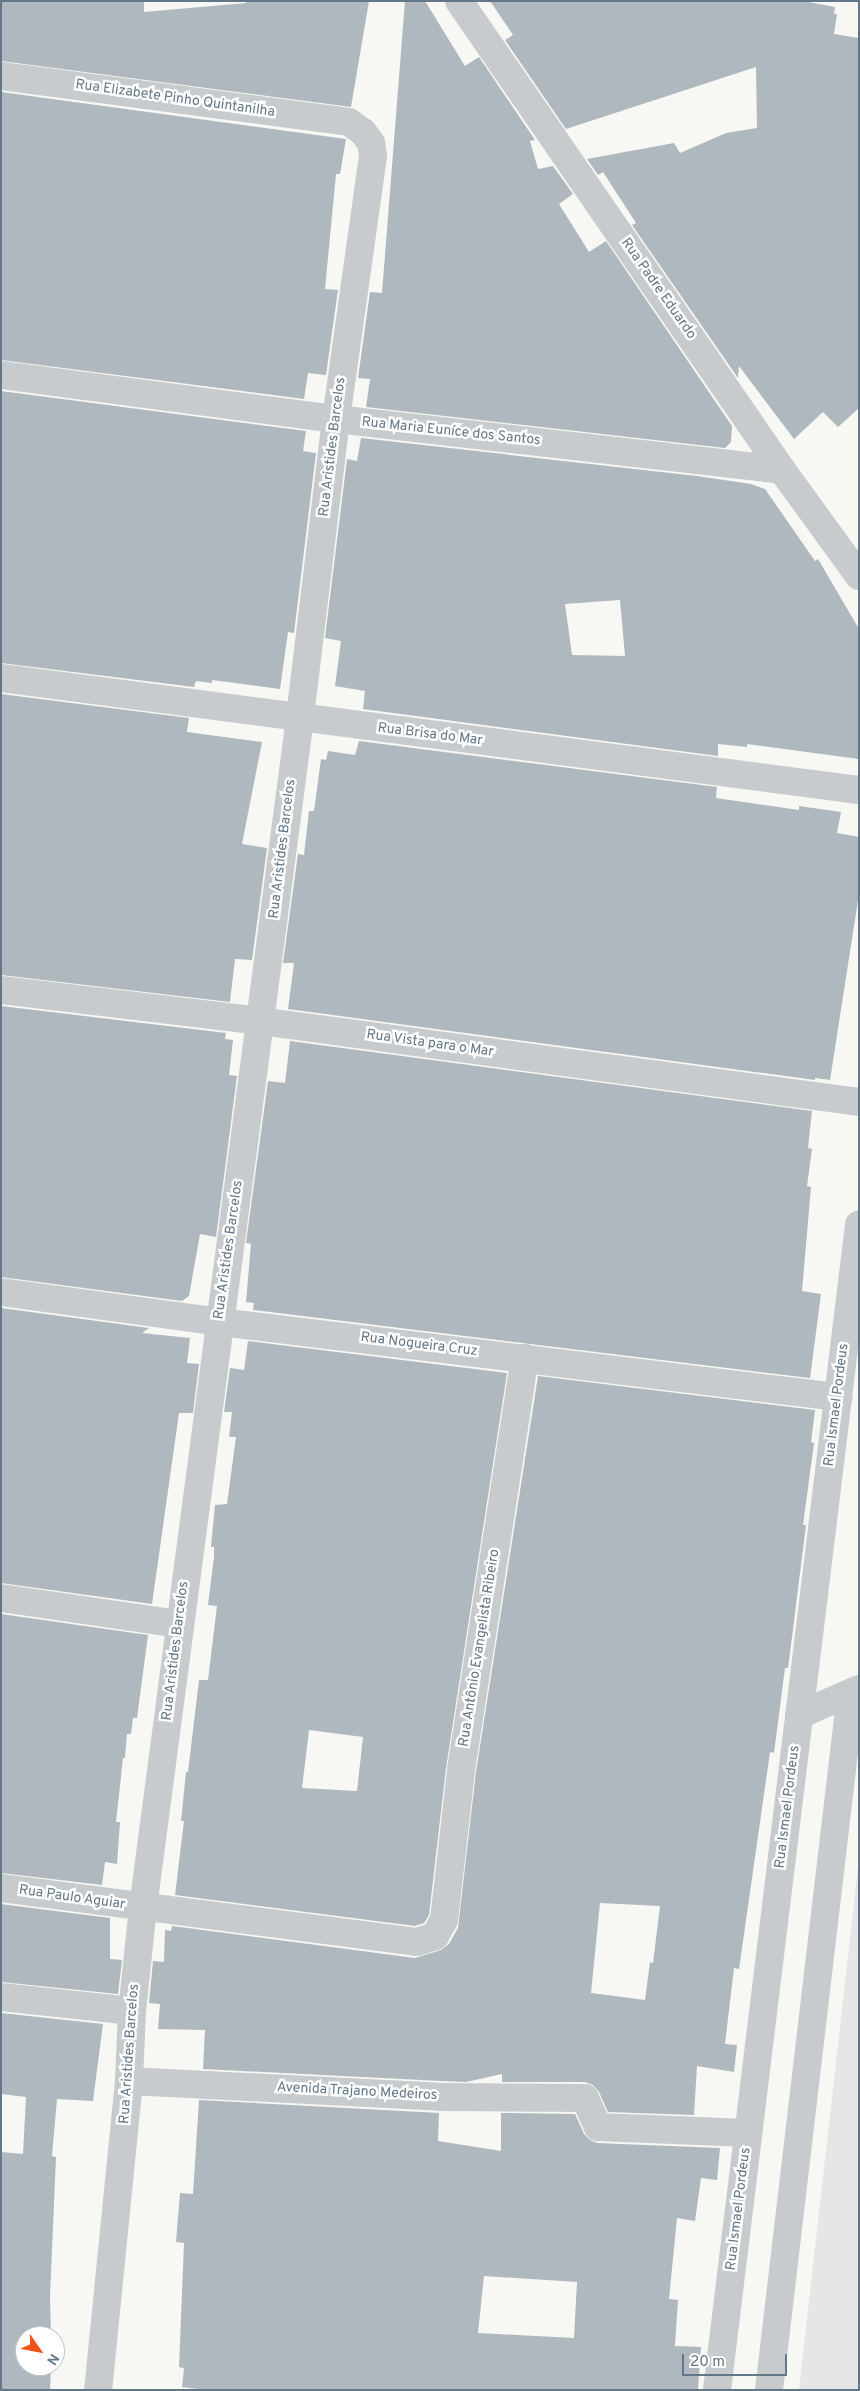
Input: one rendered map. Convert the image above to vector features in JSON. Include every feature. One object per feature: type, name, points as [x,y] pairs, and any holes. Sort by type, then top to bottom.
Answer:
[{"type":"street","name":"Rua Padre Eduardo","points":[[460,1],[782,470],[859,576]]},
{"type":"street","name":"Rua Elizabete Pinho Quintanilha","points":[[1,76],[349,122]]},
{"type":"street","name":"Rua Aristides Barcelos","points":[[98,2390],[129,2080],[132,2011],[143,1908],[300,718],[336,419],[373,156],[371,143],[363,132],[349,122]]},
{"type":"street","name":"Rua Maria Euníce dos Santos","points":[[1,375],[336,419],[782,470]]},
{"type":"street","name":"Rua Brisa do Mar","points":[[1,678],[859,790]]},
{"type":"street","name":"Rua Vista para o Mar","points":[[1,990],[260,1021],[859,1102]]},
{"type":"street","name":"Rua Ismael Pordeus","points":[[717,2390],[768,1984],[859,1225]]},
{"type":"street","name":"Rua Nogueira Cruz","points":[[1,1292],[220,1322],[838,1397]]},
{"type":"street","name":"Rua Antônio Evangelista Ribeiro","points":[[435,1936],[444,1920],[461,1770],[526,1358]]},
{"type":"street","points":[[1,1598],[179,1624]]},
{"type":"street","points":[[799,1715],[855,1691]]},
{"type":"street","points":[[769,2390],[855,1691]]},
{"type":"street","name":"Rua Paulo Aguiar","points":[[1,1888],[143,1908],[418,1942],[435,1936]]},
{"type":"street","points":[[1,1996],[132,2011]]},
{"type":"street","name":"Avenida Trajano Medeiros","points":[[129,2080],[441,2097],[585,2098],[598,2127],[748,2133]]},
{"type":"shaded area","points":[[859,1859],[859,2390],[799,2390]]},
{"type":"building","points":[[1,1],[144,1],[144,12],[246,3],[245,1],[369,1],[351,107],[1,61]]},
{"type":"building","points":[[405,1],[425,1],[465,66],[479,57],[535,140],[530,141],[538,169],[553,166],[573,194],[559,204],[589,252],[606,241],[732,426],[731,442],[725,448],[366,407],[370,379],[358,378],[370,292],[382,293]]},
{"type":"building","points":[[490,1],[803,1],[835,7],[834,14],[837,14],[834,34],[859,38],[859,408],[838,427],[823,412],[794,439],[739,366],[738,378],[632,225],[636,223],[603,172],[598,175],[587,159],[674,143],[680,153],[726,133],[757,128],[756,67],[566,129],[505,40],[513,35]]},
{"type":"building","points":[[1,92],[346,139],[340,174],[336,174],[325,289],[338,290],[326,375],[308,373],[304,399],[1,360]]},
{"type":"building","points":[[1,391],[306,431],[303,451],[316,453],[294,633],[288,632],[280,689],[212,680],[212,683],[196,681],[194,687],[1,663]]},
{"type":"building","points":[[361,438],[697,476],[751,484],[765,489],[815,561],[818,559],[859,629],[859,759],[747,744],[747,747],[718,744],[718,756],[363,709],[365,691],[335,686],[341,641],[325,638],[347,459],[357,461]],"holes":[[[620,600],[625,656],[572,655],[565,604]]]},
{"type":"building","points":[[1,694],[189,718],[187,732],[262,742],[242,844],[267,848],[252,960],[235,959],[230,1002],[1,975]]},
{"type":"building","points":[[359,741],[717,787],[716,798],[799,810],[799,806],[841,812],[837,833],[859,837],[859,894],[830,1080],[815,1078],[815,1080],[288,1009],[294,963],[283,963],[298,854],[304,855],[309,811],[314,811],[321,759],[326,760],[328,751],[355,755]]},
{"type":"building","points":[[1,1006],[226,1033],[225,1039],[233,1040],[229,1075],[237,1076],[216,1237],[200,1234],[189,1296],[182,1301],[1,1277]]},
{"type":"building","points":[[290,1041],[812,1111],[808,1148],[812,1149],[807,1186],[811,1187],[802,1291],[821,1294],[810,1378],[253,1310],[254,1303],[246,1302],[251,1244],[246,1243],[268,1081],[285,1083]]},
{"type":"building","points":[[1,1308],[149,1328],[142,1333],[190,1338],[187,1363],[199,1364],[193,1413],[179,1413],[152,1604],[1,1583]]},
{"type":"building","points":[[248,1341],[507,1373],[446,1768],[429,1915],[424,1923],[415,1926],[175,1895],[184,1821],[181,1821],[186,1772],[188,1772],[199,1680],[208,1680],[217,1606],[208,1605],[214,1557],[214,1547],[211,1547],[215,1505],[227,1504],[236,1437],[229,1437],[232,1412],[224,1412],[230,1368],[244,1370]],"holes":[[[309,1730],[363,1737],[357,1791],[302,1788]]]},
{"type":"building","points":[[538,1376],[815,1410],[811,1442],[814,1443],[803,1525],[806,1525],[788,1668],[785,1668],[774,1753],[770,1752],[739,1969],[734,1968],[725,2044],[737,2045],[734,2072],[697,2066],[694,2115],[608,2112],[599,2092],[593,2085],[585,2082],[502,2082],[502,2074],[466,2082],[203,2069],[205,2030],[158,2029],[160,2004],[149,2003],[153,1961],[164,1962],[165,1930],[171,1931],[172,1926],[415,1958],[441,1950],[449,1944],[458,1928],[476,1772]],"holes":[[[600,1903],[660,1906],[653,1963],[650,1962],[645,2000],[591,1993]]]},
{"type":"building","points":[[1,1614],[148,1635],[137,1718],[133,1718],[131,1734],[127,1734],[125,1758],[123,1758],[116,1822],[120,1822],[117,1864],[105,1862],[102,1885],[1,1873]]},
{"type":"building","points":[[1,1904],[110,1918],[110,1959],[122,1960],[118,1994],[1,1982]]},
{"type":"building","points":[[1,2013],[103,2024],[93,2101],[57,2099],[52,2156],[56,2157],[50,2296],[51,2326],[15,2326],[15,2376],[51,2376],[50,2390],[1,2390],[1,2152],[23,2154],[26,2097],[1,2094]]},
{"type":"building","points":[[199,2100],[439,2113],[438,2141],[501,2151],[501,2113],[575,2114],[584,2134],[590,2140],[597,2143],[720,2148],[717,2180],[701,2178],[695,2221],[677,2218],[669,2299],[678,2300],[675,2346],[701,2347],[698,2389],[206,2390],[182,2387],[184,2368],[179,2367],[184,2243],[176,2242],[180,2193],[193,2194]],"holes":[[[484,2276],[577,2282],[574,2338],[478,2333]]]}]
